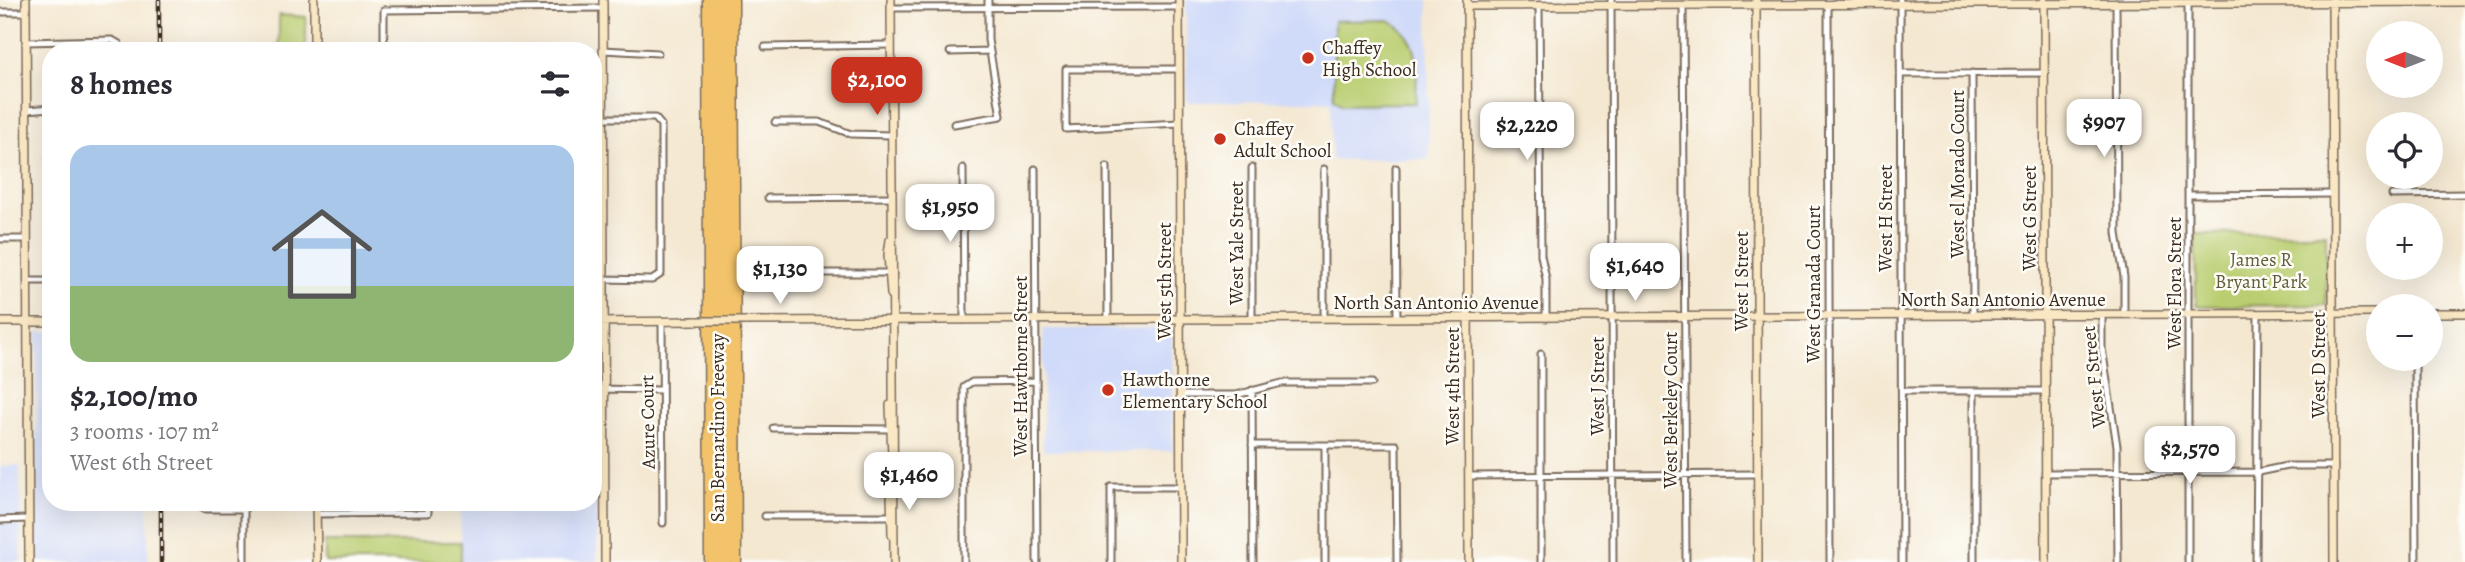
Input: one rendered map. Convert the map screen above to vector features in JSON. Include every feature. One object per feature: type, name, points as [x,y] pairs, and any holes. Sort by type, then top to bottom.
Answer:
[{"type":"highway","name":"San Bernardino Freeway","points":[[708,0],[710,562]]},
{"type":"highway","points":[[716,0],[718,562]]},
{"type":"highway","points":[[725,0],[726,562]]},
{"type":"highway","name":"San Bernardino Freeway","points":[[733,0],[736,562]]},
{"type":"street","points":[[26,0],[29,562]]},
{"type":"street","points":[[314,0],[314,42]]},
{"type":"street","points":[[425,0],[425,9]]},
{"type":"street","points":[[490,0],[490,9]]},
{"type":"street","points":[[954,124],[1001,116],[990,51],[988,0]]},
{"type":"street","name":"West D Street","points":[[2332,1],[2334,562]]},
{"type":"street","points":[[1467,3],[1683,5],[1900,2],[2465,2]]},
{"type":"street","name":"West H Street","points":[[1900,2],[1902,562]]},
{"type":"street","name":"West G Street","points":[[2044,2],[2046,562]]},
{"type":"street","points":[[892,539],[891,4],[988,8],[1179,3]]},
{"type":"street","name":"West 5th Street","points":[[1179,3],[1181,562]]},
{"type":"street","name":"West 4th Street","points":[[1467,3],[1469,562]]},
{"type":"street","name":"West J Street","points":[[1611,3],[1613,562]]},
{"type":"street","name":"West I Street","points":[[1756,3],[1758,562]]},
{"type":"street","name":"West Granada Court","points":[[1830,562],[1832,3]]},
{"type":"street","name":"West Flora Street","points":[[2188,3],[2188,562]]},
{"type":"street","points":[[384,42],[384,10],[603,4],[606,562]]},
{"type":"street","name":"West F Street","points":[[2116,4],[2117,233],[2124,277],[2124,314]]},
{"type":"street","points":[[1539,5],[1541,256],[1546,279],[1546,318]]},
{"type":"street","name":"West Berkeley Court","points":[[1683,5],[1686,562]]},
{"type":"street","points":[[0,12],[26,12]]},
{"type":"street","points":[[26,42],[117,42]]},
{"type":"street","points":[[765,47],[891,45]]},
{"type":"street","points":[[603,50],[658,53]]},
{"type":"street","points":[[950,52],[990,51]]},
{"type":"street","points":[[1179,69],[1066,69],[1066,130],[1179,122]]},
{"type":"street","name":"West el Morado Court","points":[[1972,73],[1973,316]]},
{"type":"street","points":[[1900,74],[2044,73]]},
{"type":"street","points":[[27,110],[42,109]]},
{"type":"street","points":[[603,118],[654,118],[659,121],[661,274],[658,278],[603,279]]},
{"type":"street","points":[[775,122],[820,122],[862,136],[891,135]]},
{"type":"street","points":[[1107,167],[1108,319]]},
{"type":"street","points":[[963,168],[964,320]]},
{"type":"street","name":"West Yale Street","points":[[1252,168],[1252,318]]},
{"type":"street","points":[[1396,168],[1397,318]]},
{"type":"street","name":"West Hawthorne Street","points":[[1035,169],[1037,562]]},
{"type":"street","points":[[1324,169],[1324,318]]},
{"type":"street","points":[[2189,195],[2332,194]]},
{"type":"street","points":[[2392,195],[2465,194]]},
{"type":"street","points":[[768,198],[891,197]]},
{"type":"street","points":[[0,239],[27,239]]},
{"type":"street","points":[[768,273],[891,273]]},
{"type":"street","points":[[28,281],[42,281]]},
{"type":"street","name":"North San Antonio Avenue","points":[[604,322],[2366,313]]},
{"type":"street","points":[[2443,313],[2465,313]]},
{"type":"street","points":[[2256,562],[2258,314]]},
{"type":"street","name":"West F Street","points":[[2102,315],[2102,348],[2119,472],[2118,562]]},
{"type":"street","name":"Azure Court","points":[[662,321],[663,523]]},
{"type":"street","points":[[0,322],[42,322]]},
{"type":"street","points":[[1541,354],[1541,562]]},
{"type":"street","points":[[2415,371],[2417,562]]},
{"type":"street","points":[[964,562],[963,389],[968,383],[1036,382]]},
{"type":"street","points":[[1181,395],[1236,394],[1283,383],[1372,383]]},
{"type":"street","points":[[604,389],[662,390]]},
{"type":"street","points":[[1252,390],[1253,562]]},
{"type":"street","points":[[1902,390],[2045,391]]},
{"type":"street","points":[[1973,390],[1974,562]]},
{"type":"street","points":[[773,428],[892,429]]},
{"type":"street","points":[[1252,445],[1396,445],[1397,562]]},
{"type":"street","points":[[1325,446],[1325,562]]},
{"type":"street","points":[[2045,473],[2258,472],[2287,467],[2334,466]]},
{"type":"street","points":[[1469,476],[1757,474]]},
{"type":"street","points":[[892,484],[889,516],[893,562]]},
{"type":"street","points":[[1111,562],[1111,487],[1180,487]]},
{"type":"street","points":[[244,511],[244,562]]},
{"type":"street","points":[[317,562],[316,514],[428,511]]},
{"type":"street","points":[[765,516],[889,516]]},
{"type":"street","points":[[0,520],[29,519]]},
{"type":"shaded area","name":"Chaffey High School","points":[[1186,0],[1428,0],[1429,159],[1332,160],[1331,101],[1187,102]]},
{"type":"shaded area","name":"Hawthorne Elementary School","points":[[1172,328],[1173,451],[1043,451],[1043,329]]},
{"type":"shaded area","points":[[37,332],[42,332],[42,511],[148,511],[148,562],[36,562]]},
{"type":"shaded area","points":[[20,465],[21,562],[0,562],[0,466]]},
{"type":"shaded area","points":[[460,511],[597,511],[597,562],[461,562]]},
{"type":"green space","points":[[279,15],[306,17],[306,42],[279,42]]},
{"type":"green space","points":[[1389,20],[1408,36],[1413,46],[1417,66],[1416,103],[1342,104],[1334,98],[1334,21]]},
{"type":"green space","name":"James R Bryant Park","points":[[2326,233],[2326,305],[2196,306],[2195,234]]},
{"type":"green space","points":[[325,542],[461,542],[461,562],[325,562]]},
{"type":"railway","points":[[159,0],[159,42]]},
{"type":"railway","points":[[161,511],[161,562]]},
{"type":"place","name":"Chaffey High School","points":[[1308,58]]},
{"type":"place","name":"Chaffey Adult School","points":[[1220,139]]},
{"type":"place","name":"Hawthorne Elementary School","points":[[1108,390]]}]
